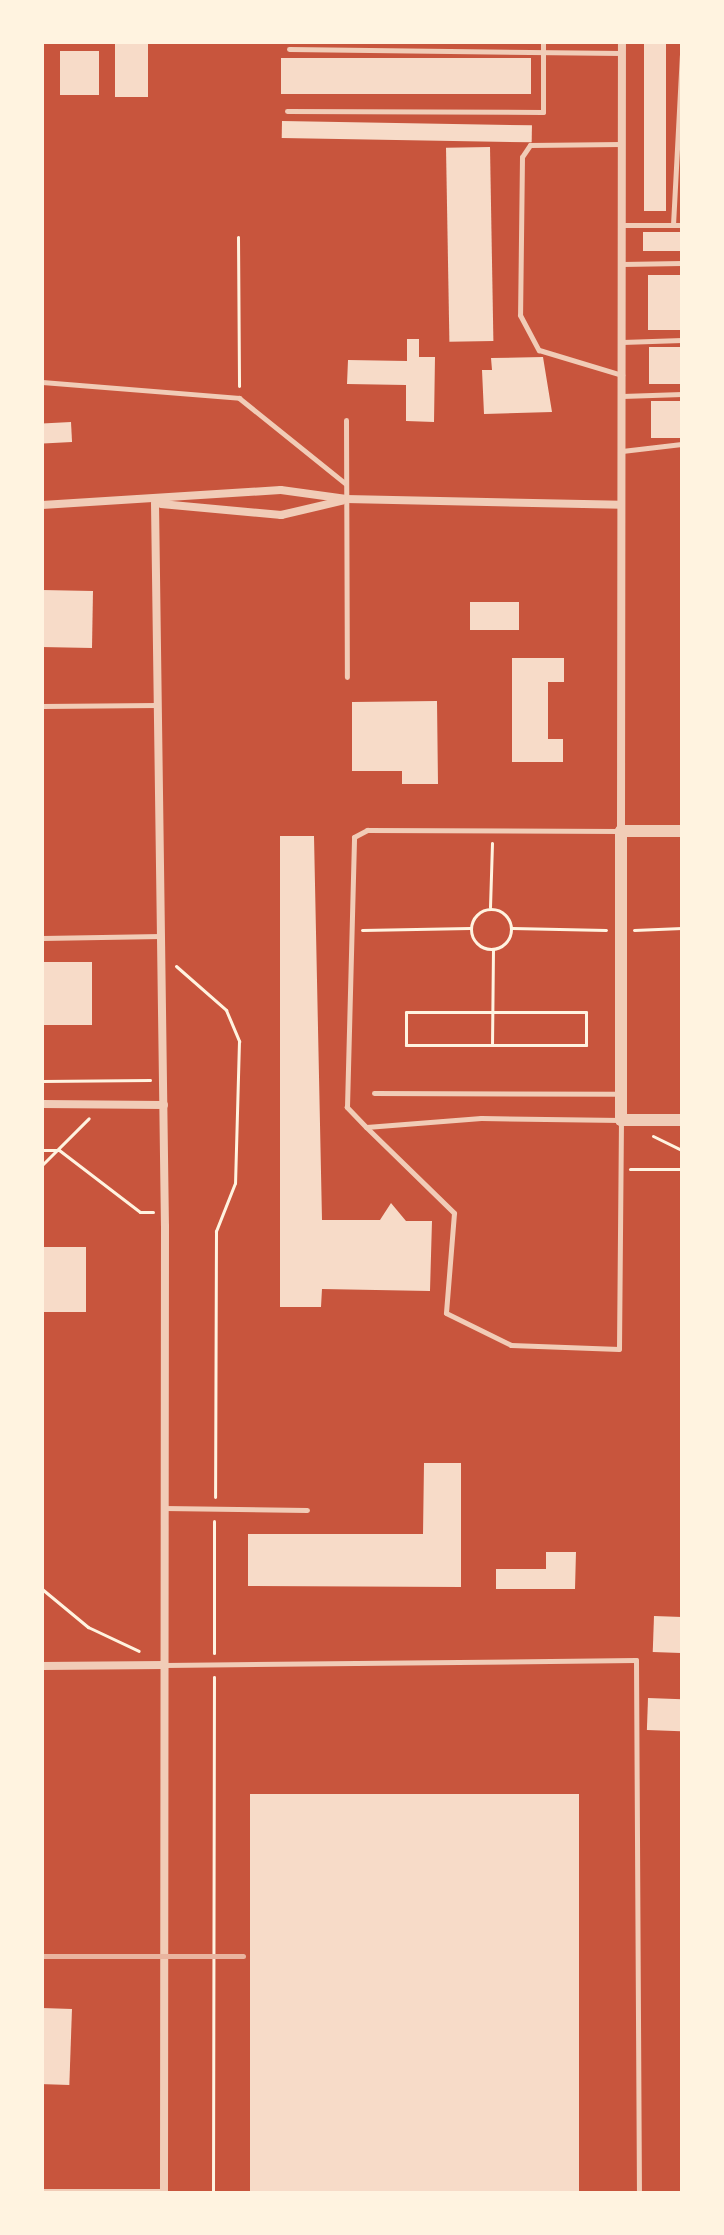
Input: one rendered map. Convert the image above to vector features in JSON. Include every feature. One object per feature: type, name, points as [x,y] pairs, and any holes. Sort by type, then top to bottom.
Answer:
[{"type":"street","points":[[622,42],[621,1120],[682,1120]]},
{"type":"street","points":[[42,505],[155,503],[213,491],[346,499],[621,505]]},
{"type":"street","points":[[155,503],[214,514],[281,515],[346,499]]},
{"type":"street","points":[[42,2193],[164,2193],[165,1213],[155,503]]},
{"type":"street","points":[[621,831],[682,831]]},
{"type":"street","points":[[42,1104],[164,1105]]},
{"type":"street","points":[[42,1666],[164,1665]]},
{"type":"lane","points":[[289,49],[543,46],[622,53]]},
{"type":"lane","points":[[287,111],[543,112],[543,46]]},
{"type":"lane","points":[[673,225],[682,55]]},
{"type":"lane","points":[[622,144],[530,145],[522,157],[520,315],[539,350],[622,375]]},
{"type":"lane","points":[[622,225],[682,225]]},
{"type":"lane","points":[[622,264],[682,263]]},
{"type":"lane","points":[[622,342],[682,340]]},
{"type":"lane","points":[[42,382],[239,398],[312,449],[346,484]]},
{"type":"lane","points":[[622,396],[682,394]]},
{"type":"lane","points":[[346,420],[347,677]]},
{"type":"lane","points":[[622,451],[682,444]]},
{"type":"lane","points":[[42,706],[158,705]]},
{"type":"lane","points":[[366,1127],[481,1118],[621,1120],[619,1349],[511,1345],[446,1313],[454,1213],[366,1127],[347,1107],[349,930],[354,837],[367,830],[621,831]]},
{"type":"lane","points":[[42,938],[162,936]]},
{"type":"lane","points":[[374,1093],[621,1094]]},
{"type":"lane","points":[[164,1508],[307,1510]]},
{"type":"lane","points":[[164,1665],[636,1660],[639,2193]]},
{"type":"path","points":[[238,237],[239,398]]},
{"type":"path","points":[[349,930],[470,928],[490,908],[493,831]]},
{"type":"path","points":[[490,908],[503,912],[512,928]]},
{"type":"path","points":[[470,928],[475,941],[493,949]]},
{"type":"path","points":[[492,1045],[493,949],[512,928],[682,928]]},
{"type":"path","points":[[162,954],[226,1010],[239,1041],[235,1183],[216,1231],[213,2193]]},
{"type":"path","points":[[406,1012],[492,1012],[586,1012],[586,1045],[406,1045],[406,1012]]},
{"type":"path","points":[[42,1081],[164,1080]]},
{"type":"path","points":[[42,1165],[103,1104]]},
{"type":"path","points":[[42,1150],[59,1150],[140,1212],[165,1213]]},
{"type":"path","points":[[621,1169],[682,1169]]},
{"type":"path","points":[[42,1589],[88,1627],[164,1665]]},
{"type":"building","points":[[115,42],[148,42],[148,97],[115,97]]},
{"type":"building","points":[[644,42],[666,42],[666,211],[644,211]]},
{"type":"building","points":[[60,51],[99,51],[99,95],[60,95]]},
{"type":"building","points":[[281,58],[531,58],[531,94],[281,94]]},
{"type":"building","points":[[282,121],[532,125],[532,142],[282,138]]},
{"type":"building","points":[[490,147],[493,341],[449,342],[446,148]]},
{"type":"building","points":[[643,232],[682,232],[682,251],[643,251]]},
{"type":"building","points":[[648,275],[682,275],[682,330],[648,330]]},
{"type":"building","points":[[407,339],[419,339],[419,357],[435,357],[434,422],[406,421],[406,385],[347,384],[348,360],[407,361]]},
{"type":"building","points":[[649,347],[682,347],[682,384],[649,384]]},
{"type":"building","points":[[543,357],[552,412],[484,414],[482,370],[492,370],[491,358]]},
{"type":"building","points":[[651,401],[682,401],[682,438],[651,438]]},
{"type":"building","points":[[71,422],[72,442],[43,443],[42,424]]},
{"type":"building","points":[[42,590],[93,591],[92,648],[42,647]]},
{"type":"building","points":[[470,602],[519,602],[519,630],[470,630]]},
{"type":"building","points":[[512,658],[564,658],[564,682],[548,682],[548,739],[563,739],[563,762],[512,762]]},
{"type":"building","points":[[437,701],[438,784],[402,784],[402,771],[352,771],[352,702]]},
{"type":"building","points":[[280,836],[314,836],[322,1220],[380,1220],[391,1203],[406,1221],[432,1221],[430,1291],[322,1289],[321,1307],[280,1307]]},
{"type":"building","points":[[42,962],[92,962],[92,1025],[42,1025]]},
{"type":"building","points":[[42,1247],[86,1247],[86,1312],[42,1312]]},
{"type":"building","points":[[424,1463],[461,1463],[461,1587],[248,1586],[248,1534],[423,1534]]},
{"type":"building","points":[[546,1552],[576,1552],[575,1589],[496,1589],[496,1569],[546,1569]]},
{"type":"building","points":[[654,1616],[682,1617],[681,1653],[653,1652]]},
{"type":"building","points":[[648,1698],[682,1699],[681,1731],[647,1730]]},
{"type":"building","points":[[250,1794],[579,1794],[579,2193],[250,2193]]},
{"type":"building","points":[[42,2008],[72,2009],[69,2085],[42,2084]]},
{"type":"railway","points":[[42,1956],[243,1956]]}]
